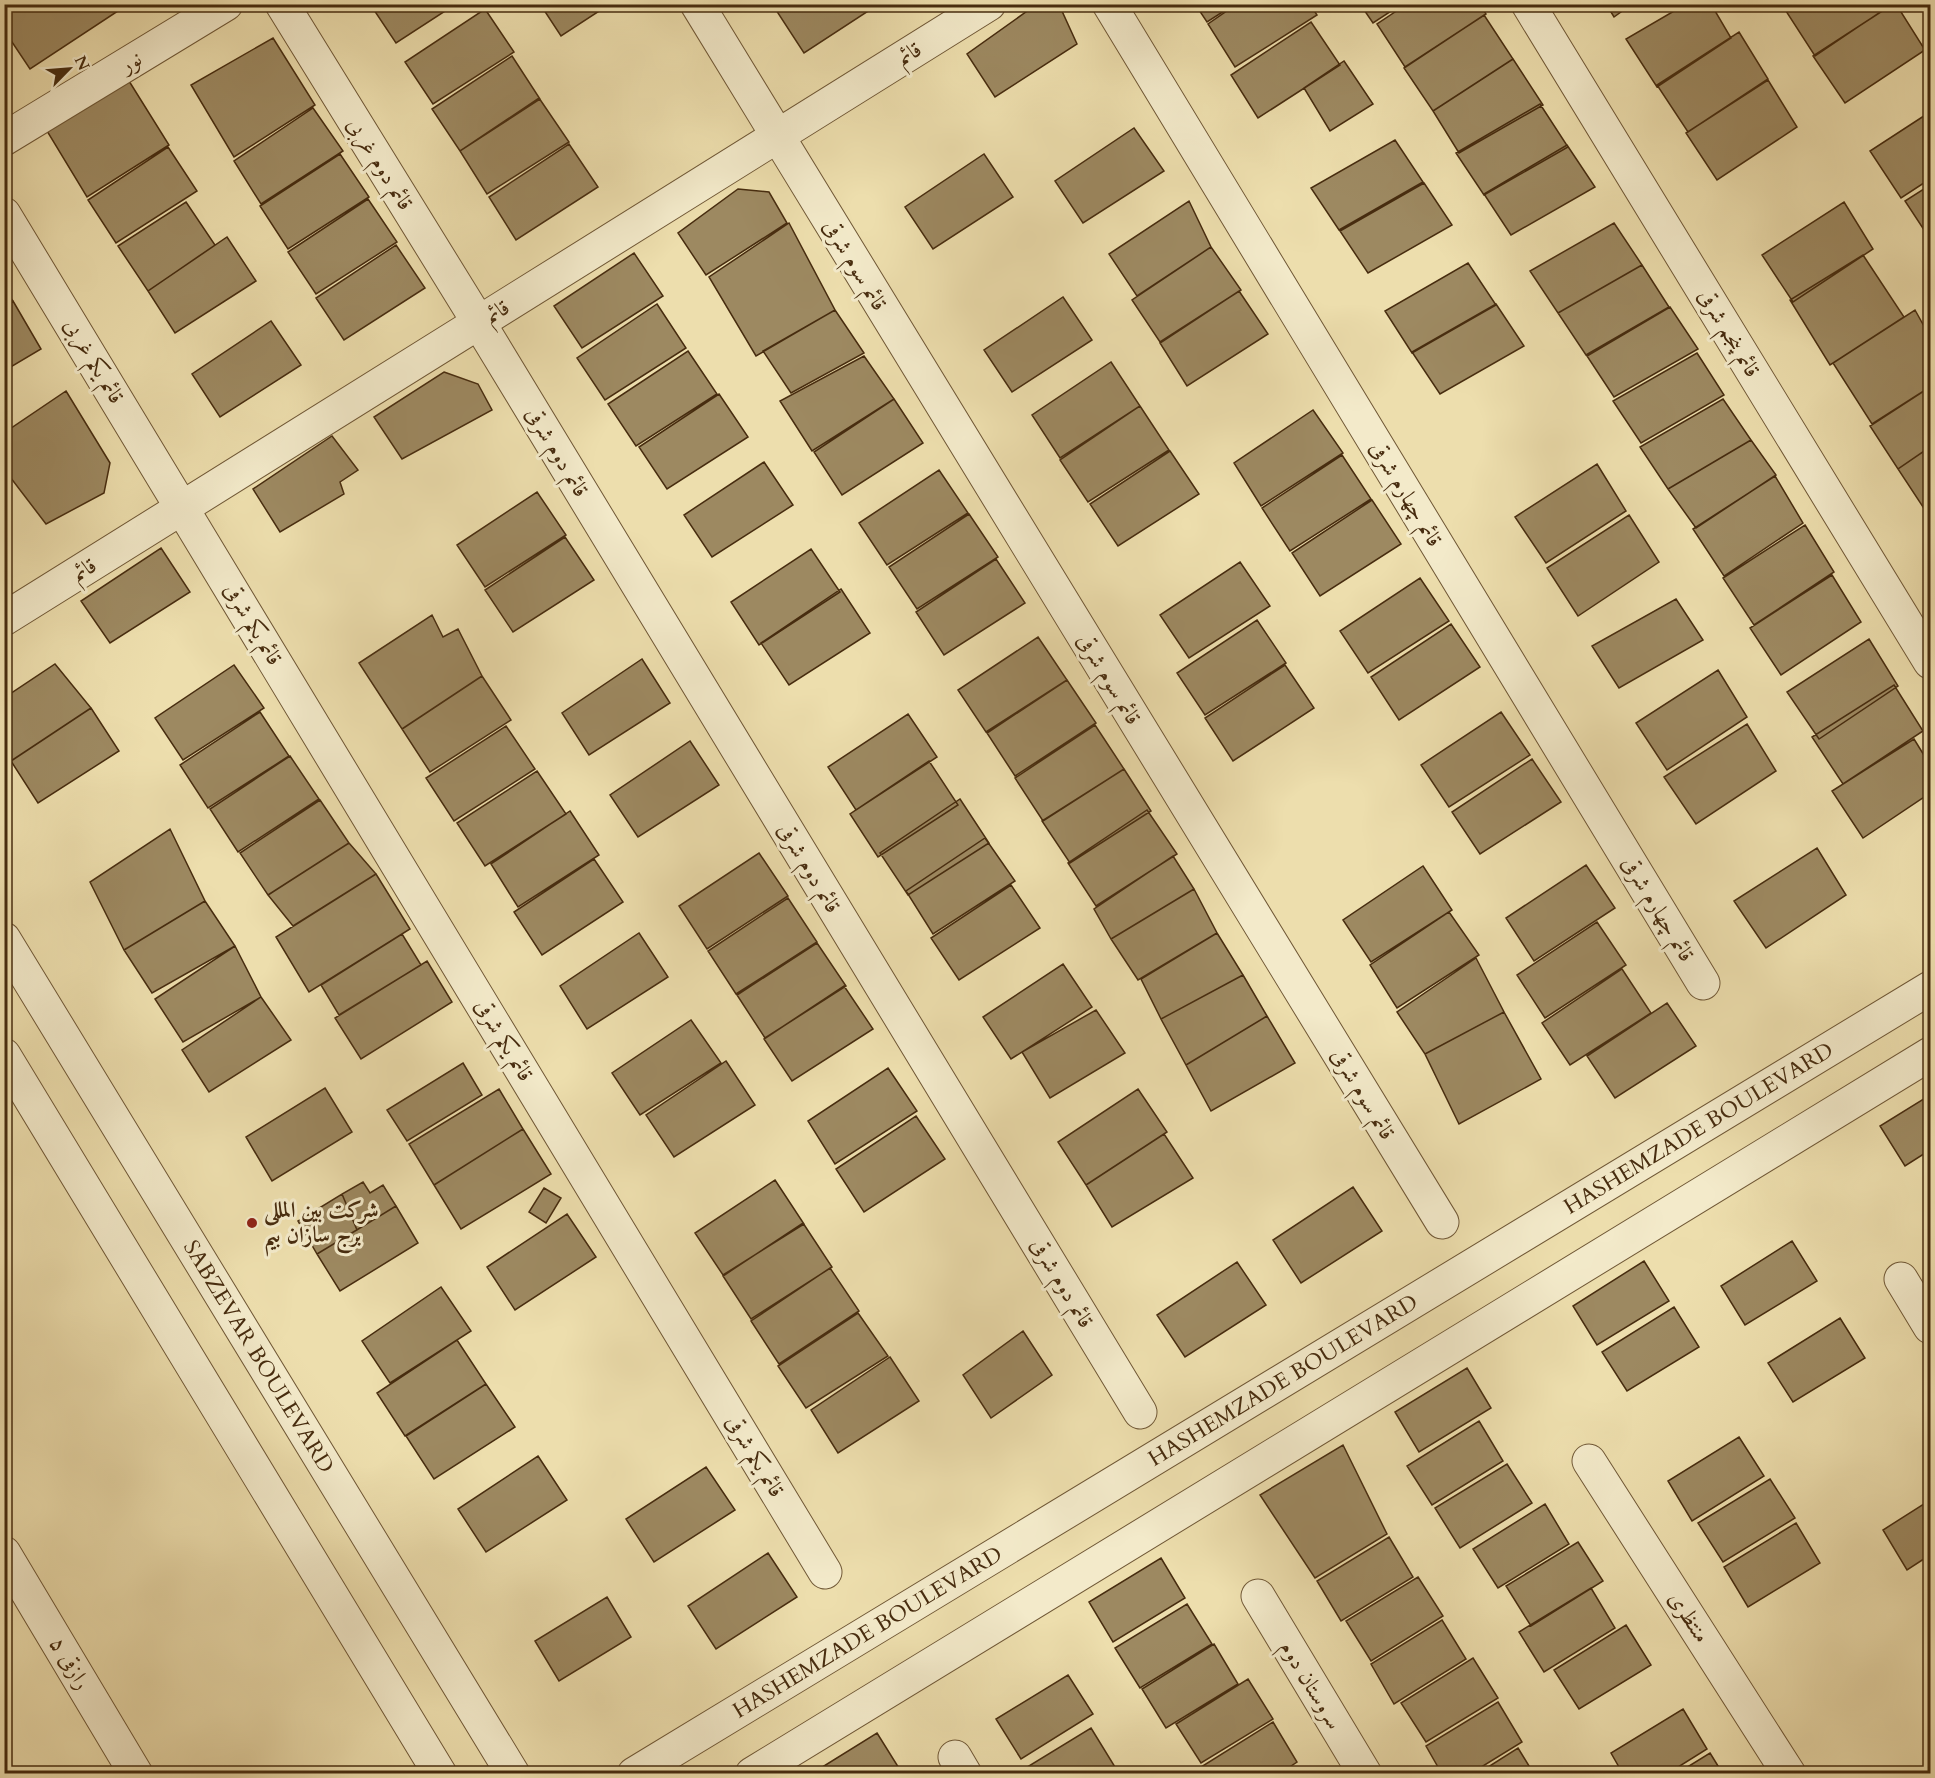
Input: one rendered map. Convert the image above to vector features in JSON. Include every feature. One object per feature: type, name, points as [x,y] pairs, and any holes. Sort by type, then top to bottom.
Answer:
[{"type":"street","name":"نور","points":[[4,139],[226,4]]},
{"type":"street","name":"قائم دوم غربی","points":[[282,4],[479,323]]},
{"type":"street","name":"قائم سوم شرقی","points":[[697,4],[1442,1222]]},
{"type":"street","name":"قائم","points":[[4,619],[988,4]]},
{"type":"street","name":"قائم چهارم شرقی","points":[[1109,4],[1703,983]]},
{"type":"street","name":"قائم پنجم شرقی","points":[[1528,4],[1930,662]]},
{"type":"street","name":"قائم یکم غربی","points":[[4,214],[183,508]]},
{"type":"street","name":"قائم دوم شرقی","points":[[479,323],[1140,1412]]},
{"type":"street","name":"قائم یکم شرقی","points":[[183,508],[825,1572]]},
{"type":"street","name":"SABZEVAR BOULEVARD","points":[[4,939],[513,1773]]},
{"type":"street","name":"HASHEMZADE BOULEVARD","points":[[634,1773],[1930,988]]},
{"type":"street","points":[[752,1773],[1930,1054]]},
{"type":"street","points":[[4,1055],[440,1773]]},
{"type":"street","points":[[1901,1279],[1930,1327]]},
{"type":"street","name":"منتظری","points":[[1589,1461],[1789,1773]]},
{"type":"street","name":"رازقی ۵","points":[[4,1553],[136,1773]]},
{"type":"street","name":"سروستان دوم","points":[[1258,1596],[1365,1773]]},
{"type":"building","points":[[11,4],[118,4],[121,9],[30,69],[4,30],[4,9]]},
{"type":"building","points":[[370,4],[456,4],[396,43]]},
{"type":"building","points":[[540,4],[610,4],[561,36]]},
{"type":"building","points":[[785,4],[879,4],[804,53],[776,10]]},
{"type":"building","points":[[1037,4],[1061,9],[1077,44],[995,97],[967,54]]},
{"type":"building","points":[[1195,4],[1235,4],[1207,22]]},
{"type":"building","points":[[1237,4],[1310,4],[1317,15],[1235,67],[1208,24]]},
{"type":"building","points":[[1360,4],[1402,4],[1373,23]]},
{"type":"building","points":[[1407,4],[1480,4],[1486,14],[1405,67],[1377,24]]},
{"type":"building","points":[[1606,4],[1632,4],[1614,17]]},
{"type":"building","points":[[1686,4],[1711,4],[1731,38],[1657,87],[1626,39]]},
{"type":"building","points":[[1790,4],[1892,4],[1815,56],[1784,8]]},
{"type":"building","points":[[1896,4],[1925,50],[1845,103],[1813,56]]},
{"type":"building","points":[[485,9],[514,52],[433,104],[405,62]]},
{"type":"building","points":[[1484,15],[1513,59],[1433,111],[1404,68]]},
{"type":"building","points":[[1311,22],[1340,65],[1258,118],[1231,75]]},
{"type":"building","points":[[1739,32],[1768,79],[1688,132],[1657,85]]},
{"type":"building","points":[[273,38],[315,105],[234,157],[191,85]]},
{"type":"building","points":[[512,56],[540,99],[460,151],[432,109]]},
{"type":"building","points":[[1513,59],[1543,105],[1459,153],[1433,111]]},
{"type":"building","points":[[1344,61],[1373,104],[1330,131],[1304,88]]},
{"type":"building","points":[[124,73],[169,145],[87,197],[47,131]]},
{"type":"building","points":[[1768,80],[1797,127],[1717,180],[1686,133]]},
{"type":"building","points":[[539,98],[569,142],[487,194],[460,151]]},
{"type":"building","points":[[1540,104],[1568,147],[1484,195],[1456,153]]},
{"type":"building","points":[[313,108],[343,151],[261,204],[234,161]]},
{"type":"building","points":[[1930,112],[1930,179],[1901,198],[1870,151]]},
{"type":"building","points":[[1134,128],[1164,171],[1083,223],[1055,181]]},
{"type":"building","points":[[1395,140],[1423,182],[1339,230],[1311,188]]},
{"type":"building","points":[[569,144],[598,187],[516,240],[489,197]]},
{"type":"building","points":[[1567,145],[1595,187],[1511,235],[1484,194]]},
{"type":"building","points":[[168,147],[197,191],[116,243],[88,200]]},
{"type":"building","points":[[340,154],[369,197],[288,249],[260,206]]},
{"type":"building","points":[[984,154],[1013,197],[933,249],[905,207]]},
{"type":"building","points":[[1424,183],[1452,225],[1368,273],[1340,231]]},
{"type":"building","points":[[1930,185],[1930,239],[1905,201]]},
{"type":"building","points":[[738,189],[769,192],[787,223],[706,275],[678,233]]},
{"type":"building","points":[[368,199],[397,242],[316,294],[288,252]]},
{"type":"building","points":[[1189,201],[1211,247],[1137,296],[1109,254]]},
{"type":"building","points":[[186,202],[215,245],[148,291],[118,246]]},
{"type":"building","points":[[1844,202],[1873,249],[1793,302],[1762,255]]},
{"type":"building","points":[[789,223],[835,310],[756,356],[709,277]]},
{"type":"building","points":[[1614,223],[1642,265],[1558,313],[1530,271]]},
{"type":"building","points":[[227,237],[256,281],[175,333],[148,291]]},
{"type":"building","points":[[396,245],[425,288],[344,340],[316,298]]},
{"type":"building","points":[[1211,247],[1241,290],[1160,342],[1132,300]]},
{"type":"building","points":[[634,253],[663,296],[582,348],[554,306]]},
{"type":"building","points":[[1863,255],[1904,317],[1830,365],[1790,300]]},
{"type":"building","points":[[1468,263],[1496,305],[1412,353],[1385,311]]},
{"type":"building","points":[[1642,265],[1669,307],[1586,355],[1558,313]]},
{"type":"building","points":[[4,289],[13,301],[4,306]]},
{"type":"building","points":[[1239,291],[1268,334],[1187,386],[1160,343]]},
{"type":"building","points":[[1063,297],[1092,340],[1012,392],[984,350]]},
{"type":"building","points":[[13,301],[41,349],[4,371],[4,306]]},
{"type":"building","points":[[657,304],[686,348],[605,400],[577,358]]},
{"type":"building","points":[[1496,304],[1524,346],[1440,394],[1412,352]]},
{"type":"building","points":[[1670,307],[1698,349],[1614,397],[1587,356]]},
{"type":"building","points":[[835,310],[864,353],[791,393],[763,351]]},
{"type":"building","points":[[1915,310],[1930,337],[1930,387],[1872,424],[1833,363]]},
{"type":"building","points":[[271,321],[301,365],[220,417],[192,374]]},
{"type":"building","points":[[688,351],[717,394],[636,446],[608,404]]},
{"type":"building","points":[[1697,353],[1724,395],[1641,443],[1613,401]]},
{"type":"building","points":[[864,356],[894,399],[812,451],[780,401]]},
{"type":"building","points":[[1111,362],[1140,406],[1060,458],[1032,415]]},
{"type":"building","points":[[444,372],[478,384],[492,410],[402,459],[374,417]]},
{"type":"building","points":[[1930,387],[1930,447],[1898,469],[1870,426]]},
{"type":"building","points":[[66,391],[110,463],[104,493],[46,524],[4,469],[4,433]]},
{"type":"building","points":[[719,394],[748,437],[667,489],[639,447]]},
{"type":"building","points":[[894,399],[923,443],[842,495],[814,452]]},
{"type":"building","points":[[1723,399],[1751,440],[1668,489],[1640,447]]},
{"type":"building","points":[[1140,406],[1169,450],[1088,502],[1060,460]]},
{"type":"building","points":[[1313,410],[1343,453],[1261,506],[1234,463]]},
{"type":"building","points":[[332,436],[358,470],[340,482],[344,494],[280,532],[253,489]]},
{"type":"building","points":[[1751,440],[1776,475],[1696,528],[1668,489]]},
{"type":"building","points":[[1930,447],[1930,502],[1923,507],[1898,469]]},
{"type":"building","points":[[1170,451],[1199,494],[1118,546],[1090,504]]},
{"type":"building","points":[[1342,455],[1371,499],[1290,551],[1262,508]]},
{"type":"building","points":[[764,462],[793,505],[712,557],[684,515]]},
{"type":"building","points":[[1597,464],[1626,511],[1546,563],[1515,517]]},
{"type":"building","points":[[939,470],[968,513],[887,565],[859,523]]},
{"type":"building","points":[[1775,476],[1803,523],[1724,576],[1693,529]]},
{"type":"building","points":[[537,492],[566,535],[485,587],[457,545]]},
{"type":"building","points":[[1372,500],[1401,544],[1320,596],[1292,553]]},
{"type":"building","points":[[1930,502],[1930,519],[1923,507]]},
{"type":"building","points":[[969,514],[998,557],[917,609],[889,567]]},
{"type":"building","points":[[1629,515],[1659,562],[1578,616],[1547,568]]},
{"type":"building","points":[[1805,525],[1834,572],[1754,625],[1723,578]]},
{"type":"building","points":[[565,537],[594,580],[513,632],[485,590]]},
{"type":"building","points":[[161,548],[190,592],[110,643],[81,601]]},
{"type":"building","points":[[811,549],[840,592],[759,645],[731,602]]},
{"type":"building","points":[[996,559],[1025,603],[944,655],[916,612]]},
{"type":"building","points":[[1240,562],[1270,606],[1189,658],[1160,615]]},
{"type":"building","points":[[1832,575],[1861,622],[1781,675],[1750,628]]},
{"type":"building","points":[[1420,578],[1449,621],[1368,673],[1340,631]]},
{"type":"building","points":[[841,589],[870,633],[789,685],[761,643]]},
{"type":"building","points":[[1676,599],[1703,640],[1619,688],[1592,646]]},
{"type":"building","points":[[432,615],[443,637],[458,629],[482,676],[402,729],[359,663]]},
{"type":"building","points":[[1257,620],[1286,663],[1205,715],[1177,673]]},
{"type":"building","points":[[1451,624],[1480,667],[1399,720],[1371,677]]},
{"type":"building","points":[[1038,637],[1067,680],[986,732],[958,690]]},
{"type":"building","points":[[1869,639],[1898,686],[1819,739],[1787,692]]},
{"type":"building","points":[[642,659],[670,703],[589,755],[562,713]]},
{"type":"building","points":[[55,664],[91,708],[11,761],[4,753],[4,698]]},
{"type":"building","points":[[234,665],[264,708],[183,760],[155,718]]},
{"type":"building","points":[[1285,665],[1314,708],[1233,761],[1205,718]]},
{"type":"building","points":[[1718,670],[1747,717],[1667,770],[1636,723]]},
{"type":"building","points":[[482,676],[511,720],[430,772],[402,729]]},
{"type":"building","points":[[1067,680],[1096,723],[1015,776],[987,733]]},
{"type":"building","points":[[1894,685],[1923,731],[1843,784],[1812,737]]},
{"type":"building","points":[[91,708],[119,751],[38,803],[11,761]]},
{"type":"building","points":[[260,712],[289,756],[208,808],[180,765]]},
{"type":"building","points":[[1501,712],[1530,755],[1449,807],[1421,765]]},
{"type":"building","points":[[908,714],[937,757],[856,810],[828,767]]},
{"type":"building","points":[[1747,724],[1776,771],[1696,824],[1664,777]]},
{"type":"building","points":[[1095,725],[1124,769],[1043,821],[1015,778]]},
{"type":"building","points":[[506,726],[535,769],[454,821],[426,778]]},
{"type":"building","points":[[1914,739],[1930,765],[1930,793],[1863,838],[1832,791]]},
{"type":"building","points":[[690,741],[719,785],[638,837],[610,795]]},
{"type":"building","points":[[290,756],[319,799],[238,852],[210,809]]},
{"type":"building","points":[[1532,759],[1561,802],[1480,854],[1452,812]]},
{"type":"building","points":[[929,761],[958,805],[878,857],[850,814]]},
{"type":"building","points":[[1124,769],[1151,811],[1070,863],[1042,821]]},
{"type":"building","points":[[537,771],[566,814],[485,866],[457,823]]},
{"type":"building","points":[[960,799],[989,843],[908,895],[880,853]]},
{"type":"building","points":[[320,800],[349,843],[268,895],[240,853]]},
{"type":"building","points":[[1147,810],[1177,854],[1096,906],[1068,863]]},
{"type":"building","points":[[570,811],[599,855],[518,907],[491,864]]},
{"type":"building","points":[[170,829],[205,901],[124,950],[90,882]]},
{"type":"building","points":[[985,838],[1015,881],[933,934],[906,891]]},
{"type":"building","points":[[349,843],[376,874],[293,926],[268,895]]},
{"type":"building","points":[[1817,848],[1846,895],[1766,948],[1734,901]]},
{"type":"building","points":[[759,853],[788,896],[707,949],[679,906]]},
{"type":"building","points":[[1173,856],[1194,889],[1111,939],[1094,909]]},
{"type":"building","points":[[594,859],[623,902],[542,955],[514,912]]},
{"type":"building","points":[[1586,865],[1615,908],[1534,961],[1506,918]]},
{"type":"building","points":[[1423,866],[1452,910],[1371,962],[1343,920]]},
{"type":"building","points":[[376,874],[410,929],[309,992],[276,937]]},
{"type":"building","points":[[1011,885],[1040,928],[959,980],[931,938]]},
{"type":"building","points":[[1194,889],[1217,933],[1138,980],[1111,939]]},
{"type":"building","points":[[788,898],[817,942],[736,994],[708,951]]},
{"type":"building","points":[[205,901],[235,946],[152,993],[124,950]]},
{"type":"building","points":[[1449,912],[1479,955],[1397,1008],[1370,965]]},
{"type":"building","points":[[1597,922],[1626,965],[1545,1018],[1517,975]]},
{"type":"building","points":[[639,933],[668,977],[587,1029],[560,986]]},
{"type":"building","points":[[1217,933],[1243,975],[1161,1019],[1141,979]]},
{"type":"building","points":[[402,934],[421,965],[339,1015],[321,985]]},
{"type":"building","points":[[817,943],[846,986],[765,1038],[737,995]]},
{"type":"building","points":[[235,946],[261,997],[183,1042],[155,999]]},
{"type":"building","points":[[1476,958],[1504,1012],[1425,1054],[1397,1012]]},
{"type":"building","points":[[427,961],[452,1002],[361,1059],[335,1018]]},
{"type":"building","points":[[1063,964],[1092,1007],[1011,1059],[983,1017]]},
{"type":"building","points":[[1622,969],[1651,1013],[1570,1065],[1542,1023]]},
{"type":"building","points":[[1243,975],[1267,1016],[1186,1065],[1161,1019]]},
{"type":"building","points":[[844,986],[873,1029],[792,1081],[764,1039]]},
{"type":"building","points":[[261,997],[291,1040],[209,1092],[182,1050]]},
{"type":"building","points":[[1667,1003],[1696,1046],[1615,1098],[1587,1056]]},
{"type":"building","points":[[1096,1010],[1125,1053],[1050,1098],[1022,1052]]},
{"type":"building","points":[[1504,1012],[1541,1079],[1459,1124],[1425,1054]]},
{"type":"building","points":[[1267,1016],[1295,1063],[1211,1111],[1186,1065]]},
{"type":"building","points":[[691,1020],[721,1063],[640,1115],[612,1073]]},
{"type":"building","points":[[726,1061],[755,1105],[674,1157],[646,1115]]},
{"type":"building","points":[[463,1063],[482,1095],[407,1141],[387,1110]]},
{"type":"building","points":[[888,1068],[917,1111],[835,1164],[808,1121]]},
{"type":"building","points":[[325,1088],[352,1132],[272,1181],[246,1137]]},
{"type":"building","points":[[499,1089],[523,1129],[434,1185],[409,1144]]},
{"type":"building","points":[[1138,1089],[1167,1132],[1086,1185],[1058,1142]]},
{"type":"building","points":[[1930,1095],[1930,1150],[1905,1166],[1880,1126]]},
{"type":"building","points":[[916,1116],[945,1159],[864,1212],[836,1169]]},
{"type":"building","points":[[523,1129],[551,1174],[461,1229],[434,1185]]},
{"type":"building","points":[[1164,1134],[1193,1178],[1112,1227],[1086,1185]]},
{"type":"building","points":[[775,1180],[804,1224],[723,1275],[695,1233]]},
{"type":"building","points":[[363,1182],[370,1193],[383,1185],[396,1206],[357,1230],[342,1194]]},
{"type":"building","points":[[1353,1187],[1382,1231],[1301,1283],[1273,1240]]},
{"type":"building","points":[[544,1188],[561,1198],[546,1223],[529,1212]]},
{"type":"building","points":[[342,1194],[357,1230],[317,1254],[298,1221]]},
{"type":"building","points":[[396,1206],[418,1243],[340,1291],[317,1254]]},
{"type":"building","points":[[567,1214],[596,1257],[515,1310],[487,1267]]},
{"type":"building","points":[[803,1223],[832,1267],[751,1319],[723,1276]]},
{"type":"building","points":[[1792,1241],[1817,1281],[1745,1325],[1721,1286]]},
{"type":"building","points":[[1644,1261],[1669,1301],[1597,1345],[1573,1306]]},
{"type":"building","points":[[1237,1262],[1266,1305],[1185,1357],[1157,1315]]},
{"type":"building","points":[[830,1268],[859,1311],[779,1364],[751,1321]]},
{"type":"building","points":[[441,1287],[471,1331],[390,1383],[362,1341]]},
{"type":"building","points":[[1674,1307],[1699,1347],[1627,1391],[1602,1352]]},
{"type":"building","points":[[858,1313],[888,1356],[806,1408],[778,1366]]},
{"type":"building","points":[[1840,1318],[1865,1358],[1793,1402],[1768,1363]]},
{"type":"building","points":[[1023,1331],[1052,1375],[991,1418],[963,1375]]},
{"type":"building","points":[[457,1340],[486,1384],[405,1436],[377,1393]]},
{"type":"building","points":[[890,1357],[919,1401],[838,1453],[811,1410]]},
{"type":"building","points":[[1467,1368],[1491,1408],[1419,1452],[1395,1412]]},
{"type":"building","points":[[486,1384],[515,1427],[434,1479],[406,1436]]},
{"type":"building","points":[[1479,1421],[1503,1461],[1432,1505],[1407,1466]]},
{"type":"building","points":[[1739,1437],[1764,1476],[1692,1521],[1668,1481]]},
{"type":"building","points":[[1343,1445],[1387,1534],[1315,1578],[1260,1495]]},
{"type":"building","points":[[538,1456],[567,1500],[486,1552],[458,1509]]},
{"type":"building","points":[[1507,1464],[1532,1503],[1460,1548],[1435,1508]]},
{"type":"building","points":[[706,1467],[735,1510],[654,1562],[626,1519]]},
{"type":"building","points":[[1770,1479],[1795,1518],[1723,1562],[1698,1523]]},
{"type":"building","points":[[1930,1500],[1930,1555],[1907,1570],[1883,1530]]},
{"type":"building","points":[[1545,1504],[1569,1544],[1498,1588],[1473,1549]]},
{"type":"building","points":[[1796,1523],[1820,1563],[1748,1607],[1724,1567]]},
{"type":"building","points":[[1389,1537],[1413,1577],[1341,1621],[1317,1581]]},
{"type":"building","points":[[1578,1542],[1603,1581],[1531,1626],[1506,1586]]},
{"type":"building","points":[[768,1553],[797,1597],[716,1649],[688,1606]]},
{"type":"building","points":[[1161,1558],[1185,1598],[1113,1642],[1089,1602]]},
{"type":"building","points":[[1418,1577],[1443,1616],[1371,1661],[1346,1621]]},
{"type":"building","points":[[1591,1588],[1615,1628],[1544,1672],[1519,1632]]},
{"type":"building","points":[[607,1597],[631,1637],[559,1681],[535,1641]]},
{"type":"building","points":[[1187,1604],[1212,1644],[1140,1688],[1115,1648]]},
{"type":"building","points":[[1442,1620],[1466,1659],[1394,1704],[1371,1664]]},
{"type":"building","points":[[1626,1625],[1651,1665],[1579,1709],[1554,1670]]},
{"type":"building","points":[[1214,1644],[1238,1684],[1166,1728],[1142,1689]]},
{"type":"building","points":[[1473,1658],[1498,1698],[1426,1742],[1401,1703]]},
{"type":"building","points":[[1068,1675],[1093,1714],[1021,1759],[996,1719]]},
{"type":"building","points":[[1248,1679],[1273,1719],[1201,1763],[1176,1724]]},
{"type":"building","points":[[1498,1702],[1522,1742],[1470,1774],[1442,1774],[1426,1746]]},
{"type":"building","points":[[1683,1709],[1707,1749],[1667,1774],[1623,1774],[1611,1753]]},
{"type":"building","points":[[1273,1722],[1297,1762],[1279,1774],[1205,1774],[1201,1767]]},
{"type":"building","points":[[1091,1728],[1115,1767],[1104,1774],[1020,1774],[1019,1772]]},
{"type":"building","points":[[877,1733],[902,1773],[811,1774]]},
{"type":"building","points":[[1518,1748],[1534,1774],[1477,1774]]},
{"type":"building","points":[[1710,1753],[1723,1774],[1676,1774]]},
{"type":"place","name":"شرکت بین المللی برج سازان بیم","points":[[252,1223]]}]
